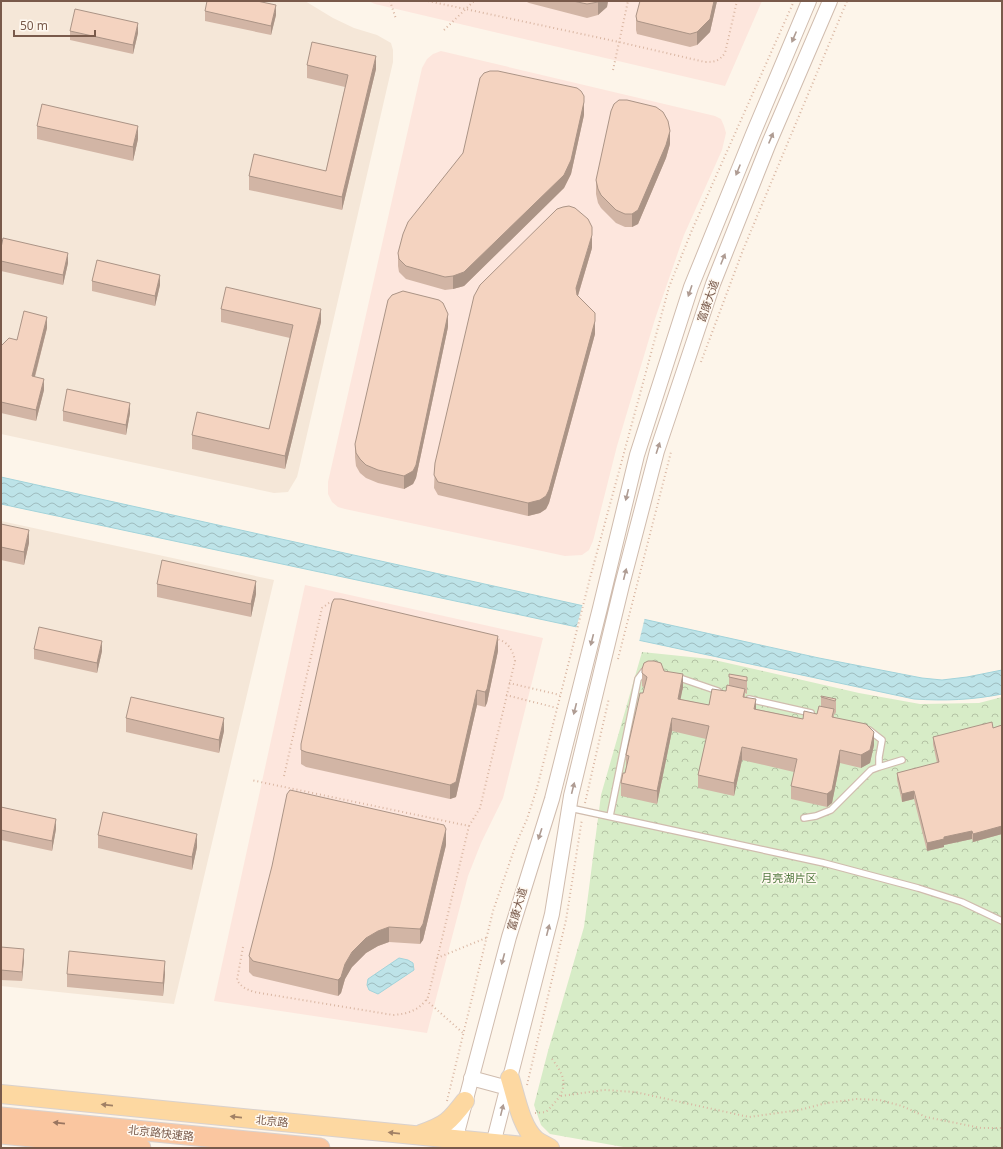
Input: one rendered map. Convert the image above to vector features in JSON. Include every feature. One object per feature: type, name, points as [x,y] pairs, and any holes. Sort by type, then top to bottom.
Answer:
[{"type":"highway","name":"北京路快速路","points":[[1,1117],[320,1148]]},
{"type":"highway","name":"北京路快速路","points":[[1,1134],[141,1148]]},
{"type":"main road","points":[[509,1083],[529,1131],[537,1141],[550,1148]]},
{"type":"main road","name":"北京路","points":[[1,1094],[418,1135],[454,1144],[544,1148]]},
{"type":"main road","points":[[418,1135],[443,1126],[451,1119],[465,1101]]},
{"type":"street","name":"富康大道","points":[[454,1144],[521,895],[552,799],[637,455],[691,287],[809,1]]},
{"type":"street","name":"富康大道","points":[[570,808],[617,612],[622,585],[657,451],[713,284],[769,143],[830,1]]},
{"type":"street","points":[[493,1146],[552,914],[570,808]]},
{"type":"street","points":[[471,1078],[509,1083]]},
{"type":"lane","points":[[610,816],[638,679],[644,671],[655,670]]},
{"type":"lane","points":[[673,676],[724,694]]},
{"type":"lane","points":[[740,697],[815,714]]},
{"type":"lane","points":[[860,724],[880,737],[882,740],[879,756],[879,767]]},
{"type":"lane","points":[[804,818],[816,816],[831,810],[871,770],[902,760]]},
{"type":"lane","points":[[570,808],[824,863],[918,888],[962,902],[1002,921]]},
{"type":"path","points":[[390,1],[396,19]]},
{"type":"path","points":[[428,1],[705,62],[714,62],[725,54],[737,1]]},
{"type":"path","points":[[444,30],[474,1]]},
{"type":"path","points":[[613,70],[628,1]]},
{"type":"path","points":[[700,364],[743,250],[847,1]]},
{"type":"path","points":[[618,660],[671,450]]},
{"type":"path","points":[[446,1104],[495,904],[537,788],[587,593]]},
{"type":"path","points":[[284,776],[322,608],[329,603],[337,602]]},
{"type":"path","points":[[243,947],[237,980],[245,989],[254,992],[393,1015],[405,1014],[424,1004],[428,997],[469,826],[480,808],[515,661],[514,654],[506,643],[492,638]]},
{"type":"path","points":[[509,683],[560,696]]},
{"type":"path","points":[[506,696],[557,708]]},
{"type":"path","points":[[252,780],[469,826]]},
{"type":"path","points":[[437,958],[486,938]]},
{"type":"path","points":[[426,1000],[463,1033]]},
{"type":"path","points":[[522,1114],[546,1112],[561,1096],[564,1085],[563,1077],[560,1069],[552,1059]]},
{"type":"path","points":[[561,1096],[604,1090],[635,1092],[749,1117],[799,1110],[827,1103],[857,1099],[879,1100],[902,1106],[926,1117],[981,1128],[1002,1128]]},
{"type":"shaded area","points":[[1,1],[305,1],[333,18],[354,28],[377,35],[391,43],[393,50],[393,62],[299,469],[297,477],[288,492],[274,493],[1,434]]},
{"type":"shaded area","points":[[368,1],[762,1],[725,86],[375,4]]},
{"type":"shaded area","points":[[441,51],[715,116],[721,119],[726,133],[722,150],[684,235],[655,319],[617,446],[593,541],[589,550],[582,555],[565,556],[345,509],[338,507],[332,502],[328,494],[328,482],[422,68],[427,59],[433,54]]},
{"type":"shaded area","points":[[1,521],[274,580],[174,1004],[1,986]]},
{"type":"shaded area","points":[[305,585],[543,638],[503,798],[481,843],[468,876],[427,1033],[214,1001]]},
{"type":"green space","name":"月亮湖片区","points":[[642,652],[710,659],[859,693],[920,704],[979,703],[1002,697],[1002,1148],[629,1148],[550,1134],[541,1125],[534,1105],[584,927],[601,795]]},
{"type":"water","points":[[1,477],[819,658],[922,678],[942,680],[1002,670],[1002,694],[958,700],[914,699],[1,504]]},
{"type":"water","points":[[399,958],[413,963],[414,970],[378,994],[369,990],[367,985],[368,979]]},
{"type":"pier","points":[[583,603],[645,617],[639,642],[576,629]]},
{"type":"building","points":[[207,1],[257,1],[276,5],[271,26],[205,11]]},
{"type":"building","points":[[573,1],[599,1],[587,4]]},
{"type":"building","points":[[640,1],[714,1],[710,19],[697,32],[690,34],[637,21],[636,16]]},
{"type":"building","points":[[75,9],[138,23],[133,45],[70,31]]},
{"type":"building","points":[[312,42],[376,56],[342,197],[249,176],[254,154],[326,171],[348,75],[307,65]]},
{"type":"building","points":[[498,71],[577,88],[581,91],[584,96],[584,102],[571,160],[564,175],[464,272],[445,277],[406,266],[399,259],[398,253],[408,222],[463,153],[480,78],[484,73]]},
{"type":"building","points":[[619,100],[627,100],[656,107],[663,112],[668,121],[670,131],[666,145],[638,210],[632,214],[625,214],[616,210],[601,195],[596,180],[611,111],[614,104]]},
{"type":"building","points":[[42,104],[138,126],[133,147],[37,126]]},
{"type":"building","points":[[569,206],[575,208],[588,219],[592,227],[592,235],[576,288],[577,295],[595,313],[595,321],[549,490],[546,496],[540,500],[528,503],[438,482],[434,475],[435,463],[474,296],[480,285],[557,209]]},
{"type":"building","points":[[3,238],[68,253],[63,275],[1,261]]},
{"type":"building","points":[[97,260],[160,275],[155,296],[92,281]]},
{"type":"building","points":[[226,287],[321,309],[285,456],[192,435],[197,412],[269,429],[293,325],[221,309]]},
{"type":"building","points":[[403,291],[439,300],[443,303],[448,314],[416,465],[413,471],[404,476],[378,470],[366,465],[356,453],[355,444],[388,300],[392,295]]},
{"type":"building","points":[[24,311],[47,317],[32,376],[44,379],[36,410],[1,402],[1,346],[9,338],[17,340]]},
{"type":"building","points":[[67,389],[130,403],[126,425],[63,411]]},
{"type":"building","points":[[1,524],[29,530],[24,552],[1,547]]},
{"type":"building","points":[[162,560],[256,581],[251,604],[157,584]]},
{"type":"building","points":[[334,599],[341,599],[498,636],[487,689],[485,692],[477,690],[456,782],[450,785],[301,750],[301,744]]},
{"type":"building","points":[[39,627],[102,641],[97,663],[34,649]]},
{"type":"building","points":[[648,661],[661,663],[664,671],[683,674],[678,699],[709,705],[712,689],[726,691],[727,685],[745,689],[743,697],[756,699],[754,709],[803,719],[804,711],[817,714],[819,706],[834,709],[832,717],[866,724],[874,732],[870,750],[861,755],[840,750],[832,790],[827,794],[791,786],[797,759],[742,747],[734,783],[698,775],[709,726],[672,718],[657,791],[621,783],[629,756],[626,755],[640,693],[643,693],[647,677],[642,673],[642,669],[644,663]]},
{"type":"building","points":[[729,674],[747,677],[747,681],[729,677]]},
{"type":"building","points":[[821,696],[836,699],[835,701]]},
{"type":"building","points":[[131,697],[224,718],[219,740],[126,718]]},
{"type":"building","points":[[992,722],[993,728],[1002,725],[1002,826],[973,834],[972,831],[944,837],[944,839],[927,843],[914,791],[902,794],[897,773],[939,762],[933,737]]},
{"type":"building","points":[[290,790],[444,825],[446,829],[423,924],[420,929],[389,927],[366,938],[352,952],[345,964],[341,977],[338,980],[253,961],[249,956],[272,866],[287,794]]},
{"type":"building","points":[[1,807],[56,819],[52,841],[1,830]]},
{"type":"building","points":[[103,812],[197,834],[192,857],[98,835]]},
{"type":"building","points":[[1,947],[24,949],[22,972],[1,970]]},
{"type":"building","points":[[69,951],[165,961],[163,983],[67,974]]}]
